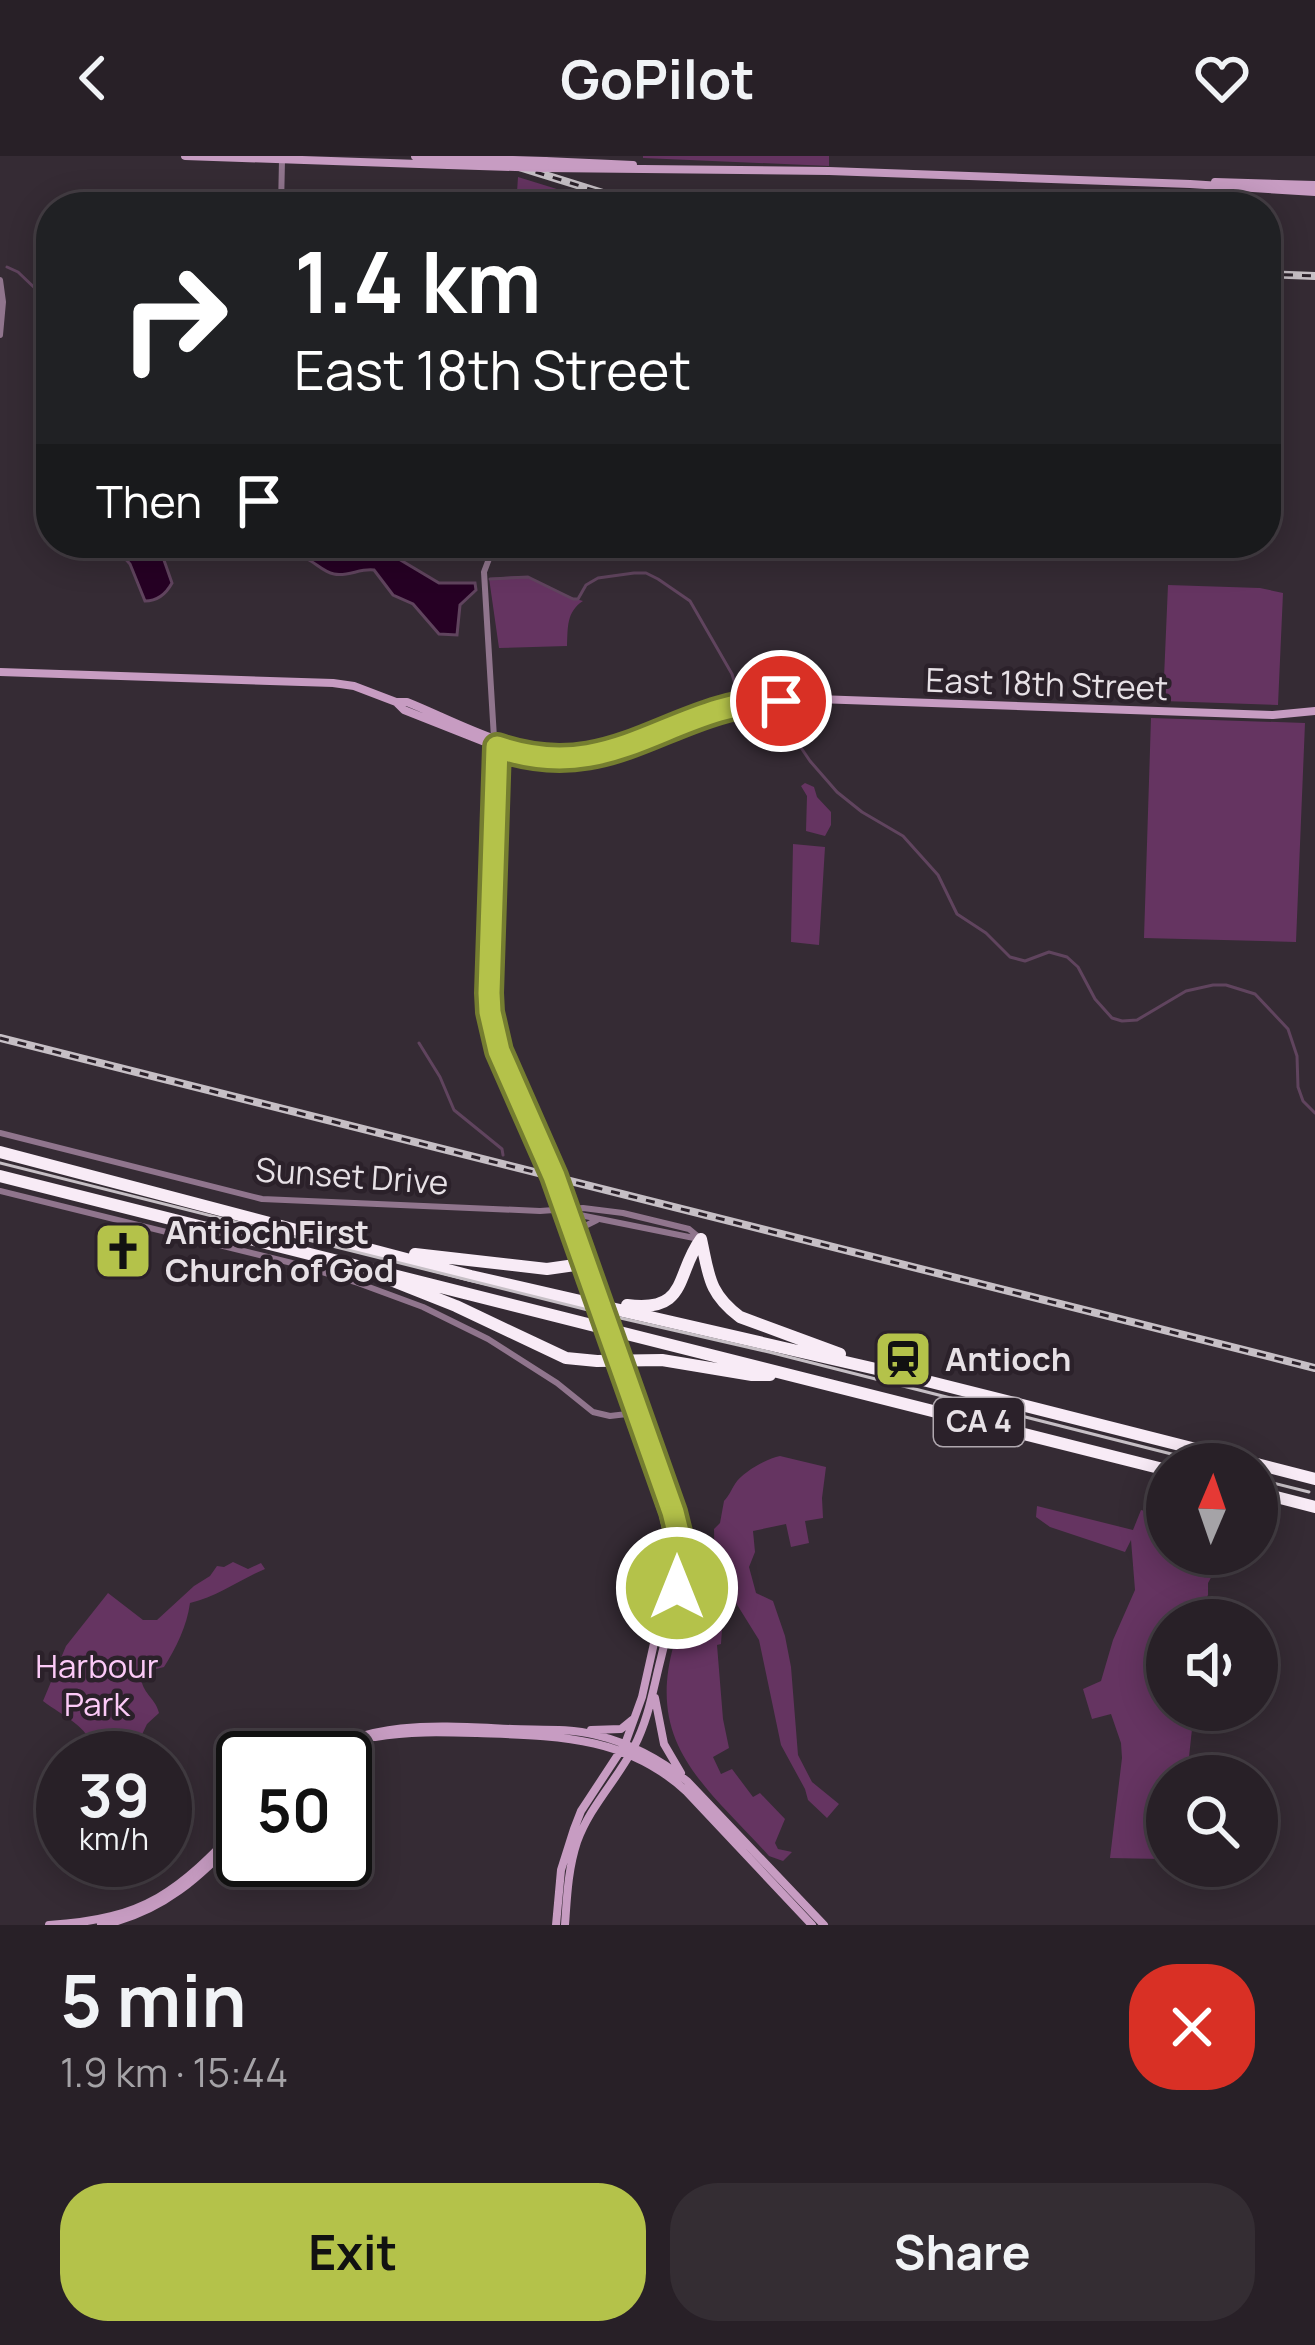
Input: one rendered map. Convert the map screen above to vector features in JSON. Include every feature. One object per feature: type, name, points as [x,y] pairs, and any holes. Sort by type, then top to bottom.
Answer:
[{"type":"highway","name":"CA 4","points":[[0,1152],[540,1292],[1172,1443]]},
{"type":"highway","name":"CA 4","points":[[0,1176],[1146,1465]]},
{"type":"highway","points":[[540,1292],[655,1306],[678,1290],[701,1239]]},
{"type":"highway","points":[[701,1239],[710,1283],[740,1317],[886,1371]]},
{"type":"highway","points":[[332,1240],[472,1261],[547,1268],[575,1265]]},
{"type":"highway","points":[[361,1265],[566,1358],[662,1360],[752,1375],[792,1375]]},
{"type":"highway","name":"CA 4","points":[[1278,1470],[1315,1479]]},
{"type":"highway","points":[[1278,1497],[1315,1507]]},
{"type":"main road","points":[[185,156],[1201,181],[1315,189]]},
{"type":"main road","points":[[415,156],[449,161]]},
{"type":"main road","name":"East 18th Street","points":[[0,672],[354,686],[494,743],[546,752],[621,740],[725,700],[765,694],[1312,714]]},
{"type":"main road","points":[[494,743],[490,1012],[499,1051],[545,1153],[575,1265],[612,1341],[669,1542],[668,1580],[627,1749]]},
{"type":"main road","points":[[562,1210],[580,1250],[601,1337],[615,1361]]},
{"type":"main road","points":[[560,1925],[561,1870],[573,1832],[581,1811],[627,1749],[655,1691],[679,1582],[680,1540],[673,1512],[632,1412]]},
{"type":"main road","points":[[655,1691],[664,1744],[687,1781]]},
{"type":"main road","points":[[372,1733],[396,1727],[621,1730],[638,1712]]},
{"type":"main road","points":[[372,1737],[415,1731],[570,1738],[627,1749],[686,1791],[812,1925]]},
{"type":"main road","points":[[578,1732],[662,1763],[687,1781],[824,1925]]},
{"type":"main road","points":[[49,1925],[135,1910],[164,1895],[216,1852]]},
{"type":"main road","points":[[100,1925],[135,1916],[178,1893],[216,1857]]},
{"type":"street","points":[[281,192],[282,158]]},
{"type":"street","points":[[0,280],[0,335]]},
{"type":"street","points":[[489,558],[484,572],[494,743]]},
{"type":"street","name":"Sunset Drive","points":[[0,1132],[262,1199],[562,1210]]},
{"type":"street","points":[[0,1191],[358,1283],[423,1307],[488,1339],[593,1412],[610,1416],[632,1412]]},
{"type":"street","points":[[562,1210],[701,1239]]},
{"type":"street","points":[[562,1210],[623,1213],[689,1229],[701,1239]]},
{"type":"street","points":[[580,1250],[585,1226],[601,1219]]},
{"type":"green space","points":[[829,156],[829,166],[643,158]]},
{"type":"green space","points":[[518,177],[566,192],[517,192]]},
{"type":"green space","points":[[518,576],[583,601],[571,615],[567,646],[499,648],[489,578]]},
{"type":"green space","points":[[1168,585],[1283,593],[1278,705],[1163,701]]},
{"type":"green space","points":[[1151,718],[1305,723],[1296,942],[1144,938]]},
{"type":"green space","points":[[801,786],[814,787],[831,812],[825,836],[806,831],[807,796]]},
{"type":"green space","points":[[793,844],[825,847],[819,945],[791,942]]},
{"type":"green space","points":[[780,1456],[826,1467],[823,1518],[805,1521],[809,1543],[791,1547],[786,1524],[753,1531],[755,1552],[749,1567],[756,1593],[773,1601],[785,1636],[798,1755],[812,1782],[839,1804],[827,1818],[808,1800],[781,1745],[759,1640],[736,1603],[715,1584],[714,1529],[720,1523],[724,1501],[743,1475]]},
{"type":"green space","points":[[1037,1506],[1133,1530],[1141,1510],[1146,1511],[1146,1575],[1212,1575],[1206,1599],[1146,1599],[1146,1731],[1192,1731],[1189,1755],[1146,1755],[1146,1859],[1110,1858],[1121,1743],[1111,1714],[1092,1719],[1083,1689],[1101,1681],[1135,1590],[1131,1540],[1125,1552],[1050,1527],[1036,1517]]},
{"type":"green space","name":"Harbour Park","points":[[233,1562],[248,1569],[261,1563],[265,1569],[190,1603],[164,1667],[148,1671],[141,1679],[159,1713],[144,1731],[83,1731],[43,1701],[66,1646],[108,1593],[143,1620],[157,1620],[217,1566]]},
{"type":"green space","points":[[700,1602],[716,1608],[722,1622],[721,1644],[717,1645],[729,1748],[713,1757],[721,1774],[732,1769],[753,1797],[760,1793],[785,1819],[775,1843],[778,1849],[792,1852],[783,1861],[769,1856],[704,1785],[675,1738],[667,1680],[674,1644],[681,1646],[689,1624],[689,1607],[699,1607]]},
{"type":"shaded area","points":[[125,558],[163,558],[172,583],[157,598],[145,601]]},
{"type":"shaded area","points":[[397,558],[439,583],[475,583],[476,590],[460,605],[457,635],[439,634],[413,604],[393,595],[374,570],[330,573],[307,559]]},
{"type":"waterway","points":[[7,267],[36,289]]},
{"type":"waterway","points":[[490,579],[528,577],[578,599],[586,585],[598,578],[646,573],[690,601],[736,687]]},
{"type":"waterway","points":[[738,709],[743,715],[770,719],[789,730],[837,792],[903,836],[938,875],[957,914],[1010,957],[1025,961],[1049,952],[1067,957],[1112,1018],[1137,1020],[1186,991],[1213,985],[1255,994],[1288,1029],[1297,1056],[1298,1087],[1315,1113]]},
{"type":"waterway","points":[[419,1043],[454,1110],[502,1149],[503,1155]]},
{"type":"tram line","points":[[0,1163],[1146,1448]]},
{"type":"tram line","points":[[1278,1484],[1309,1492]]},
{"type":"railway","points":[[484,156],[600,192]]},
{"type":"railway","points":[[1281,275],[1315,276]]},
{"type":"railway","points":[[0,1038],[1315,1368]]},
{"type":"place","name":"Antioch First Church of God","points":[[123,1251]]},
{"type":"place","name":"Antioch","points":[[903,1359]]},
{"type":"route","points":[[677,1588],[680,1540],[673,1512],[554,1176],[499,1051],[490,1012],[497,747],[543,759],[579,758],[616,751],[726,708],[781,701]]}]
